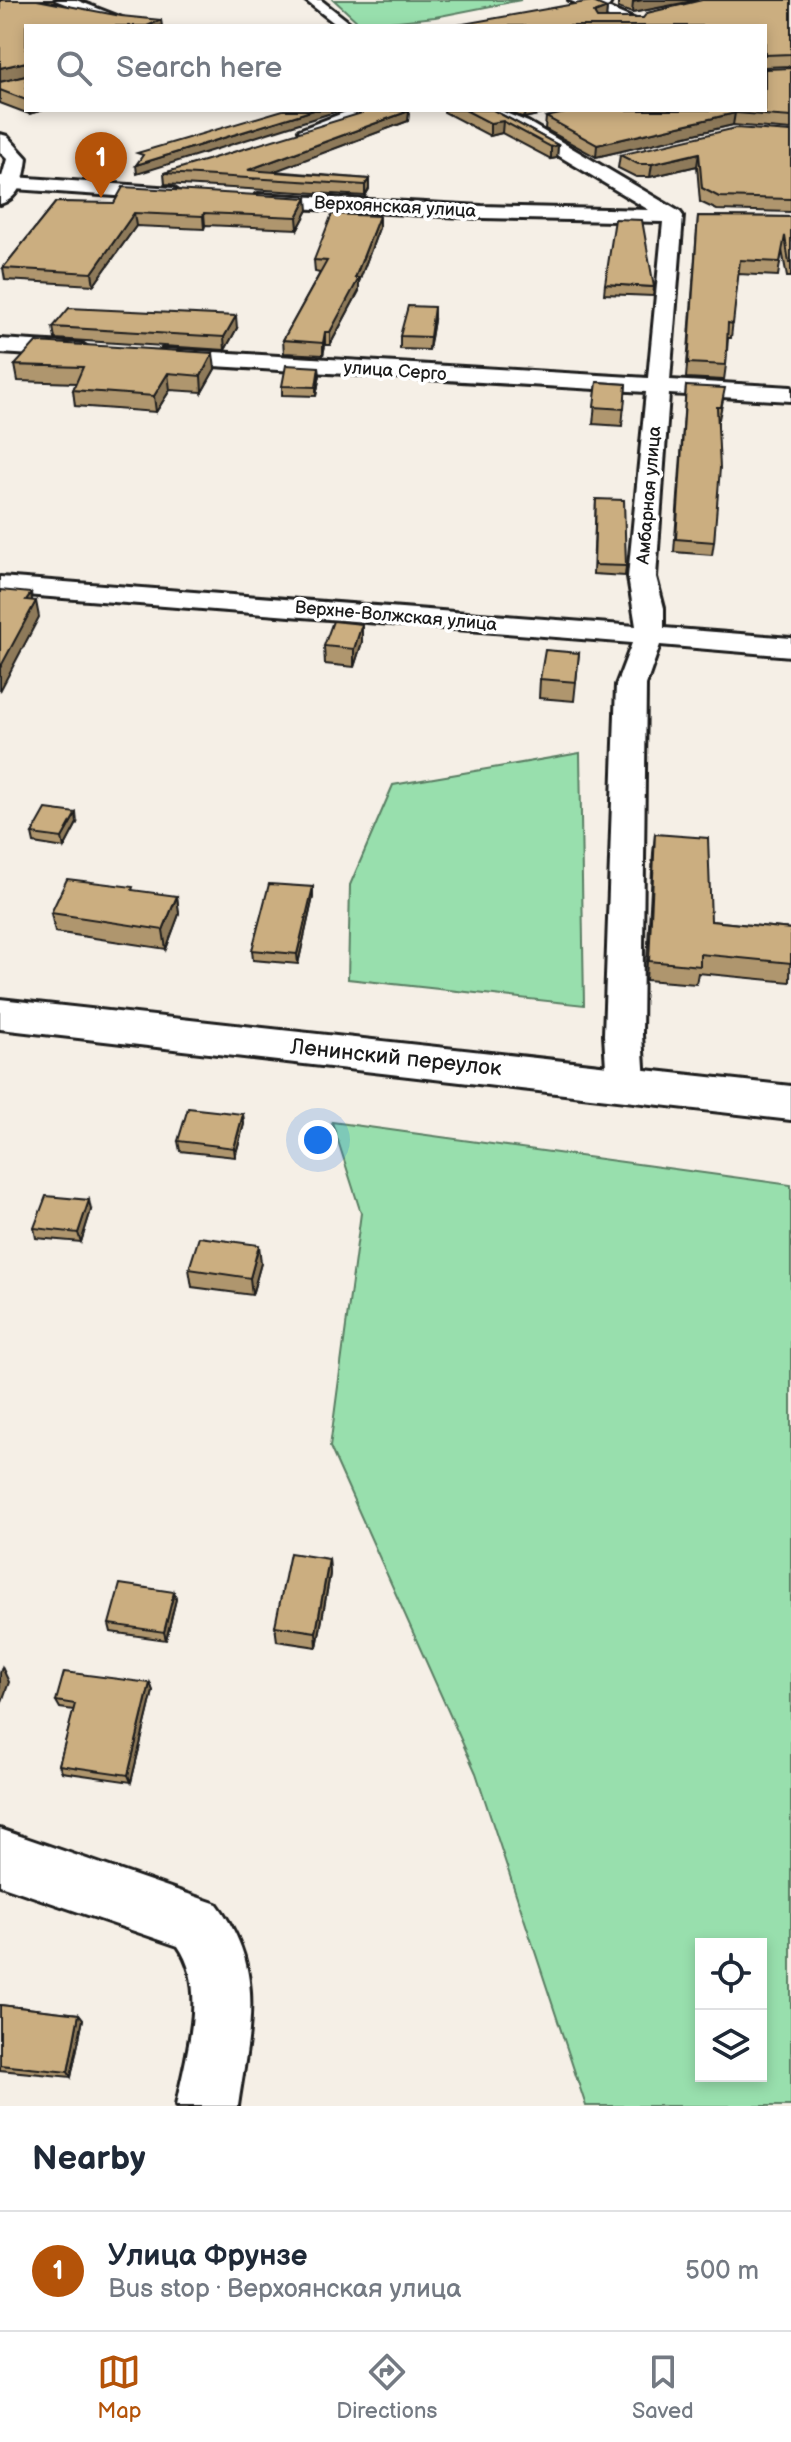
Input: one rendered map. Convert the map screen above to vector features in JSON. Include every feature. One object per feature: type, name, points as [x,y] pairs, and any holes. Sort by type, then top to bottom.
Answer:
[{"type":"main road","points":[[0,140],[17,158],[4,187]]},
{"type":"main road","name":"Ленинский переулок","points":[[0,1014],[791,1103]]},
{"type":"street","points":[[62,0],[130,24]]},
{"type":"street","points":[[312,0],[344,24]]},
{"type":"street","points":[[584,4],[636,23],[661,15]]},
{"type":"street","points":[[295,134],[355,116],[358,112]]},
{"type":"street","points":[[489,112],[522,126],[680,216]]},
{"type":"street","points":[[522,126],[552,119]]},
{"type":"street","points":[[593,166],[621,160]]},
{"type":"street","points":[[110,190],[175,174]]},
{"type":"street","points":[[4,187],[188,195]]},
{"type":"street","name":"Верхоянская улица","points":[[235,198],[482,212],[680,216]]},
{"type":"street","name":"Амбарная улица","points":[[626,1083],[623,1035],[631,685],[650,636],[653,611],[642,577],[658,387],[680,216]]},
{"type":"street","points":[[0,346],[110,353]]},
{"type":"street","name":"улица Серго","points":[[141,355],[791,394]]},
{"type":"street","name":"Верхне-Волжская улица","points":[[0,585],[791,647]]},
{"type":"street","points":[[0,1857],[197,1924],[212,1939],[222,1964],[221,2003],[207,2106]]},
{"type":"green space","points":[[334,0],[521,0],[435,17],[360,24]]},
{"type":"green space","points":[[580,753],[584,1005],[348,979],[350,885],[393,785]]},
{"type":"green space","points":[[332,1122],[791,1185],[791,2106],[586,2106],[476,1773],[330,1447],[361,1213]]},
{"type":"building","points":[[0,0],[37,0],[121,16],[161,20],[152,24],[24,24],[24,62],[0,68]]},
{"type":"building","points":[[702,0],[791,0],[791,54],[767,55],[767,24],[463,24],[591,1],[607,8],[594,13],[597,18],[643,18],[647,13]]},
{"type":"building","points":[[791,68],[791,117],[735,113],[597,145],[546,117],[570,112],[767,112],[767,69]]},
{"type":"building","points":[[24,76],[24,99],[0,90],[0,82]]},
{"type":"building","points":[[276,112],[308,112],[136,165],[143,155],[137,153]]},
{"type":"building","points":[[406,112],[248,170],[369,179],[365,185],[164,173],[362,113]]},
{"type":"building","points":[[469,112],[497,112],[558,145],[551,147],[503,121],[490,123]]},
{"type":"building","points":[[736,128],[791,132],[791,199],[719,197],[702,188],[699,153],[652,164],[638,164],[620,155]]},
{"type":"building","points":[[123,187],[307,198],[297,217],[134,213],[92,273],[3,268],[56,202],[114,203]]},
{"type":"building","points":[[332,214],[379,216],[355,278],[359,278],[330,332],[325,332],[323,343],[283,340],[327,261],[314,260]]},
{"type":"building","points":[[698,216],[791,217],[791,263],[785,236],[780,262],[740,260],[733,324],[728,323],[726,365],[688,363]]},
{"type":"building","points":[[615,219],[642,220],[654,287],[605,284]]},
{"type":"building","points":[[408,306],[434,307],[430,337],[400,336]]},
{"type":"building","points":[[69,308],[236,316],[224,337],[53,327]]},
{"type":"building","points":[[36,342],[213,353],[201,376],[168,373],[154,396],[73,390],[83,367],[15,365]]},
{"type":"building","points":[[286,365],[319,367],[316,387],[282,386]]},
{"type":"building","points":[[597,382],[626,384],[624,409],[594,407]]},
{"type":"building","points":[[686,386],[725,388],[721,407],[717,407],[720,468],[714,542],[676,539]]},
{"type":"building","points":[[596,499],[624,500],[626,566],[594,565]]},
{"type":"building","points":[[0,590],[31,593],[26,600],[36,601],[0,668]]},
{"type":"building","points":[[333,621],[362,624],[354,649],[324,646]]},
{"type":"building","points":[[545,650],[579,653],[576,682],[540,679]]},
{"type":"building","points":[[46,809],[76,813],[62,838],[32,834]]},
{"type":"building","points":[[655,834],[708,838],[711,921],[791,929],[791,963],[700,954],[700,966],[649,961]]},
{"type":"building","points":[[67,879],[177,896],[163,930],[51,913]]},
{"type":"building","points":[[269,884],[313,887],[297,954],[252,950]]},
{"type":"building","points":[[188,1108],[243,1114],[234,1148],[178,1141]]},
{"type":"building","points":[[46,1196],[89,1200],[78,1233],[34,1228]]},
{"type":"building","points":[[199,1237],[259,1245],[250,1278],[189,1269]]},
{"type":"building","points":[[290,1553],[329,1559],[316,1632],[275,1626]]},
{"type":"building","points":[[120,1584],[174,1592],[164,1632],[109,1624]]},
{"type":"building","points":[[64,1672],[150,1683],[128,1775],[59,1765],[75,1704],[56,1701]]},
{"type":"building","points":[[0,2005],[79,2014],[68,2072],[0,2065]]},
{"type":"place","name":"Улица Фрунзе","points":[[101,198]]}]
